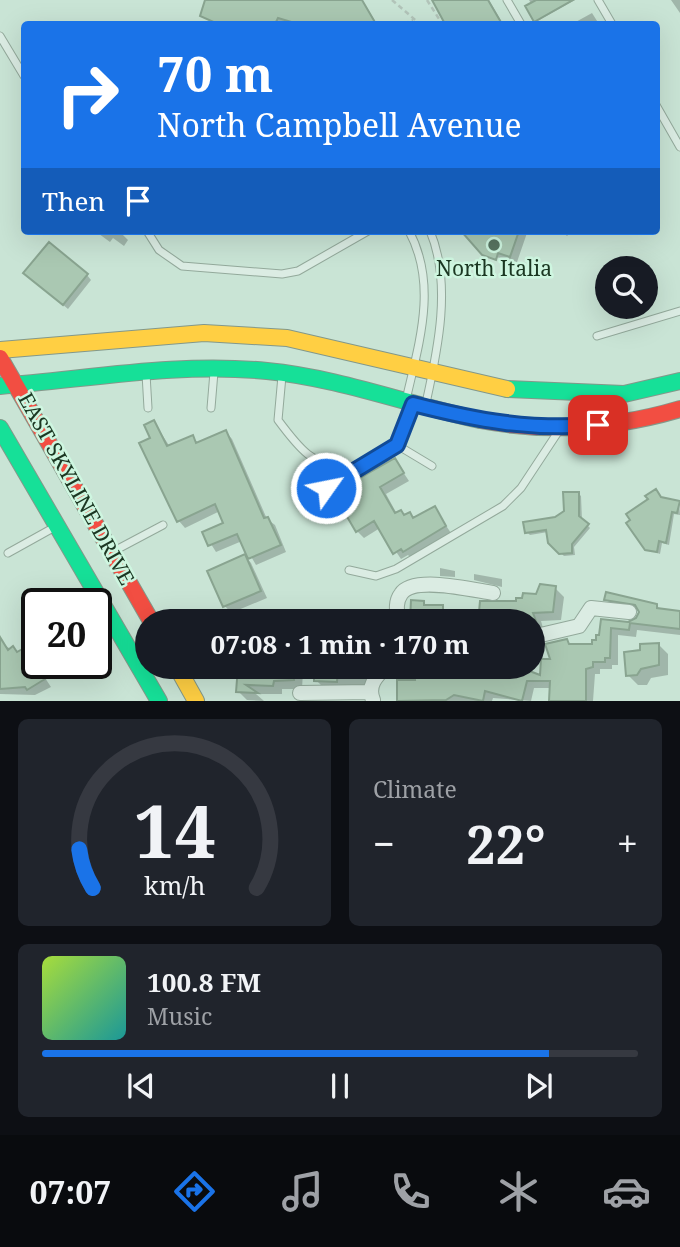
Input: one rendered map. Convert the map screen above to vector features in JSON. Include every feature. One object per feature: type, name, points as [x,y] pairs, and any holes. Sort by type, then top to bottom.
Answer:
[{"type":"street","points":[[0,350],[204,333],[287,338],[495,389],[556,394],[624,394],[680,381]]},
{"type":"street","name":"EAST SKYLINE DRIVE","points":[[0,358],[144,609]]},
{"type":"street","points":[[0,386],[214,368],[325,379],[414,404],[509,426],[561,428],[620,424],[680,409]]},
{"type":"street","name":"EAST SKYLINE DRIVE","points":[[0,428],[158,700]]},
{"type":"street","points":[[397,609],[402,591],[415,584],[494,593]]},
{"type":"street","points":[[545,635],[579,626],[591,608],[629,612]]},
{"type":"street","points":[[184,679],[196,701]]},
{"type":"street","points":[[300,692],[371,697],[372,683],[376,679]]},
{"type":"lane","points":[[507,0],[519,21]]},
{"type":"lane","points":[[598,0],[610,21]]},
{"type":"lane","points":[[0,36],[2,45],[21,72]]},
{"type":"lane","points":[[660,112],[680,147]]},
{"type":"lane","points":[[150,235],[159,250],[182,266],[282,274],[298,271],[361,235]]},
{"type":"lane","points":[[412,235],[419,250],[427,285],[413,370],[414,404]]},
{"type":"lane","points":[[316,498],[349,472],[397,445],[414,404],[432,374],[442,290],[438,250],[432,235]]},
{"type":"lane","points":[[597,336],[680,312]]},
{"type":"lane","points":[[211,408],[214,368]]},
{"type":"lane","points":[[145,372],[148,408]]},
{"type":"lane","points":[[282,373],[278,420],[309,457],[323,466],[349,472]]},
{"type":"lane","points":[[349,570],[376,576],[396,569],[503,506],[521,488],[561,428]]},
{"type":"lane","points":[[397,445],[432,466]]},
{"type":"lane","points":[[8,553],[57,525]]},
{"type":"lane","points":[[112,553],[163,525]]},
{"type":"path","points":[[392,0],[416,21]]},
{"type":"path","points":[[427,0],[439,21]]},
{"type":"path","points":[[410,21],[414,19]]},
{"type":"building","points":[[205,0],[362,0],[374,21],[288,21],[278,18],[276,21],[211,21],[200,16]]},
{"type":"building","points":[[432,0],[488,0],[500,21],[443,21]]},
{"type":"building","points":[[536,0],[573,0],[536,21],[525,6]]},
{"type":"building","name":"North Italia","points":[[464,235],[518,235],[510,257],[498,253],[496,260],[482,255]]},
{"type":"building","points":[[49,242],[88,274],[63,305],[23,273]]},
{"type":"building","points":[[154,420],[167,446],[193,435],[196,443],[226,430],[264,518],[268,517],[281,545],[248,559],[237,534],[208,546],[202,532],[223,523],[215,504],[177,522],[139,443],[150,438],[144,425]]},
{"type":"building","points":[[395,458],[404,473],[380,487],[395,513],[401,510],[404,515],[410,512],[413,518],[435,506],[446,526],[403,552],[401,549],[393,554],[374,521],[356,532],[342,508],[361,496],[353,482]]},
{"type":"building","points":[[656,489],[661,497],[680,501],[677,513],[672,512],[666,543],[659,541],[657,552],[645,550],[626,523],[630,520],[626,514],[648,499],[645,496]]},
{"type":"building","points":[[563,492],[579,492],[579,516],[589,524],[572,544],[572,553],[559,554],[548,543],[546,530],[525,533],[523,522],[555,517],[564,511]]},
{"type":"building","points":[[245,554],[261,591],[223,607],[207,571]]},
{"type":"building","points":[[540,584],[556,586],[553,612],[545,612],[545,609],[479,609],[480,601],[516,601],[516,598],[522,598],[523,593],[536,594]]},
{"type":"building","points":[[606,592],[657,604],[657,608],[680,611],[680,629],[630,623],[629,630],[611,628],[610,658],[605,658],[605,662],[593,662],[593,667],[586,669],[586,701],[549,701],[550,681],[527,681],[522,701],[485,691],[483,701],[454,695],[446,700],[397,701],[397,680],[545,679],[545,659],[550,659],[545,644],[567,639],[569,644],[592,644],[592,640],[596,640],[596,635],[599,635],[601,619],[628,622],[636,618],[639,612],[635,605],[604,600]]},
{"type":"building","points":[[411,600],[424,601],[424,605],[443,605],[443,609],[411,609]]},
{"type":"building","points":[[0,637],[8,650],[13,646],[17,652],[21,650],[21,679],[45,679],[27,690],[25,687],[0,689]]},
{"type":"building","points":[[659,643],[659,665],[641,669],[637,675],[626,676],[624,652],[640,650],[640,644]]},
{"type":"building","points":[[237,679],[294,679],[274,681],[273,686],[246,685],[258,693],[236,692]]},
{"type":"building","points":[[314,679],[337,679],[337,682]]},
{"type":"traffic: fast","points":[[0,386],[167,370],[267,371],[348,386],[480,420]]},
{"type":"traffic: fast","points":[[507,389],[624,394],[680,381]]},
{"type":"traffic: fast","points":[[0,428],[159,701]]},
{"type":"traffic: slow","points":[[0,350],[204,333],[287,338],[507,389]]},
{"type":"traffic: slow","points":[[184,679],[196,701]]},
{"type":"traffic: jam","points":[[0,358],[144,609]]},
{"type":"traffic: jam","points":[[480,420],[531,427],[581,427],[630,421],[680,409]]},
{"type":"place","name":"North Italia","points":[[494,245]]},
{"type":"route","points":[[326,488],[397,445],[413,404],[509,426],[556,428],[598,425]]}]
